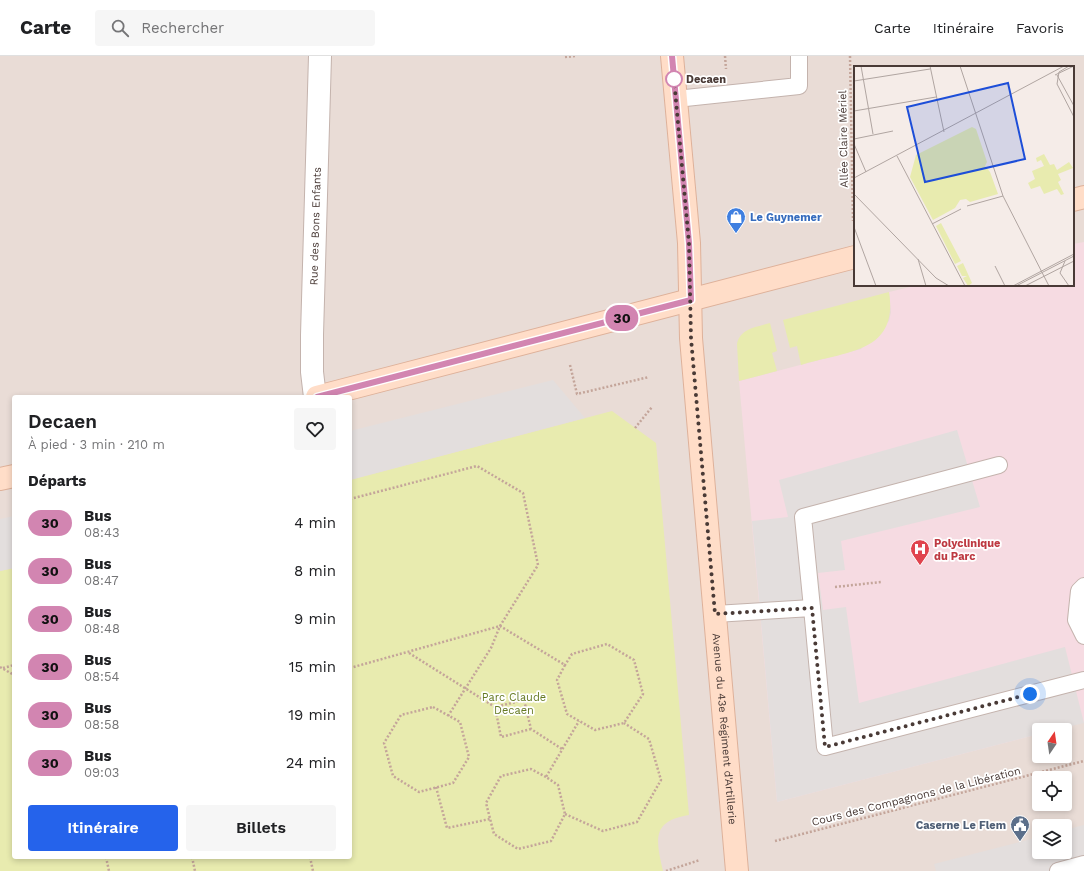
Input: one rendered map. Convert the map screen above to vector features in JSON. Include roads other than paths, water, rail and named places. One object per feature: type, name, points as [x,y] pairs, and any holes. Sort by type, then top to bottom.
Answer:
[{"type":"street","name":"Rue des Bons Enfants","points":[[316,395],[312,372],[312,335],[320,56]]},
{"type":"street","name":"Avenue du 43e Régiment d'Artillerie","points":[[672,56],[689,243],[691,338],[737,871]]},
{"type":"street","points":[[1074,200],[1084,197]]},
{"type":"street","points":[[324,395],[854,257]]},
{"type":"street","points":[[0,479],[12,476]]},
{"type":"lane","points":[[676,99],[799,86],[799,56]]},
{"type":"lane","points":[[999,465],[803,517],[825,747],[1084,680]]},
{"type":"lane","points":[[1084,586],[1079,591],[1076,620],[1084,636]]},
{"type":"lane","points":[[715,614],[812,608]]},
{"type":"lane","points":[[1058,871],[1084,864]]},
{"type":"place","name":"Decaen","points":[[674,79]]},
{"type":"place","name":"Le Guynemer","points":[[736,234]]},
{"type":"place","name":"Polyclinique du Parc","points":[[920,566]]},
{"type":"place","name":"Caserne Le Flem","points":[[1020,842]]},
{"type":"park label","name":"Parc Claude Decaen","points":[[514,703]]}]
